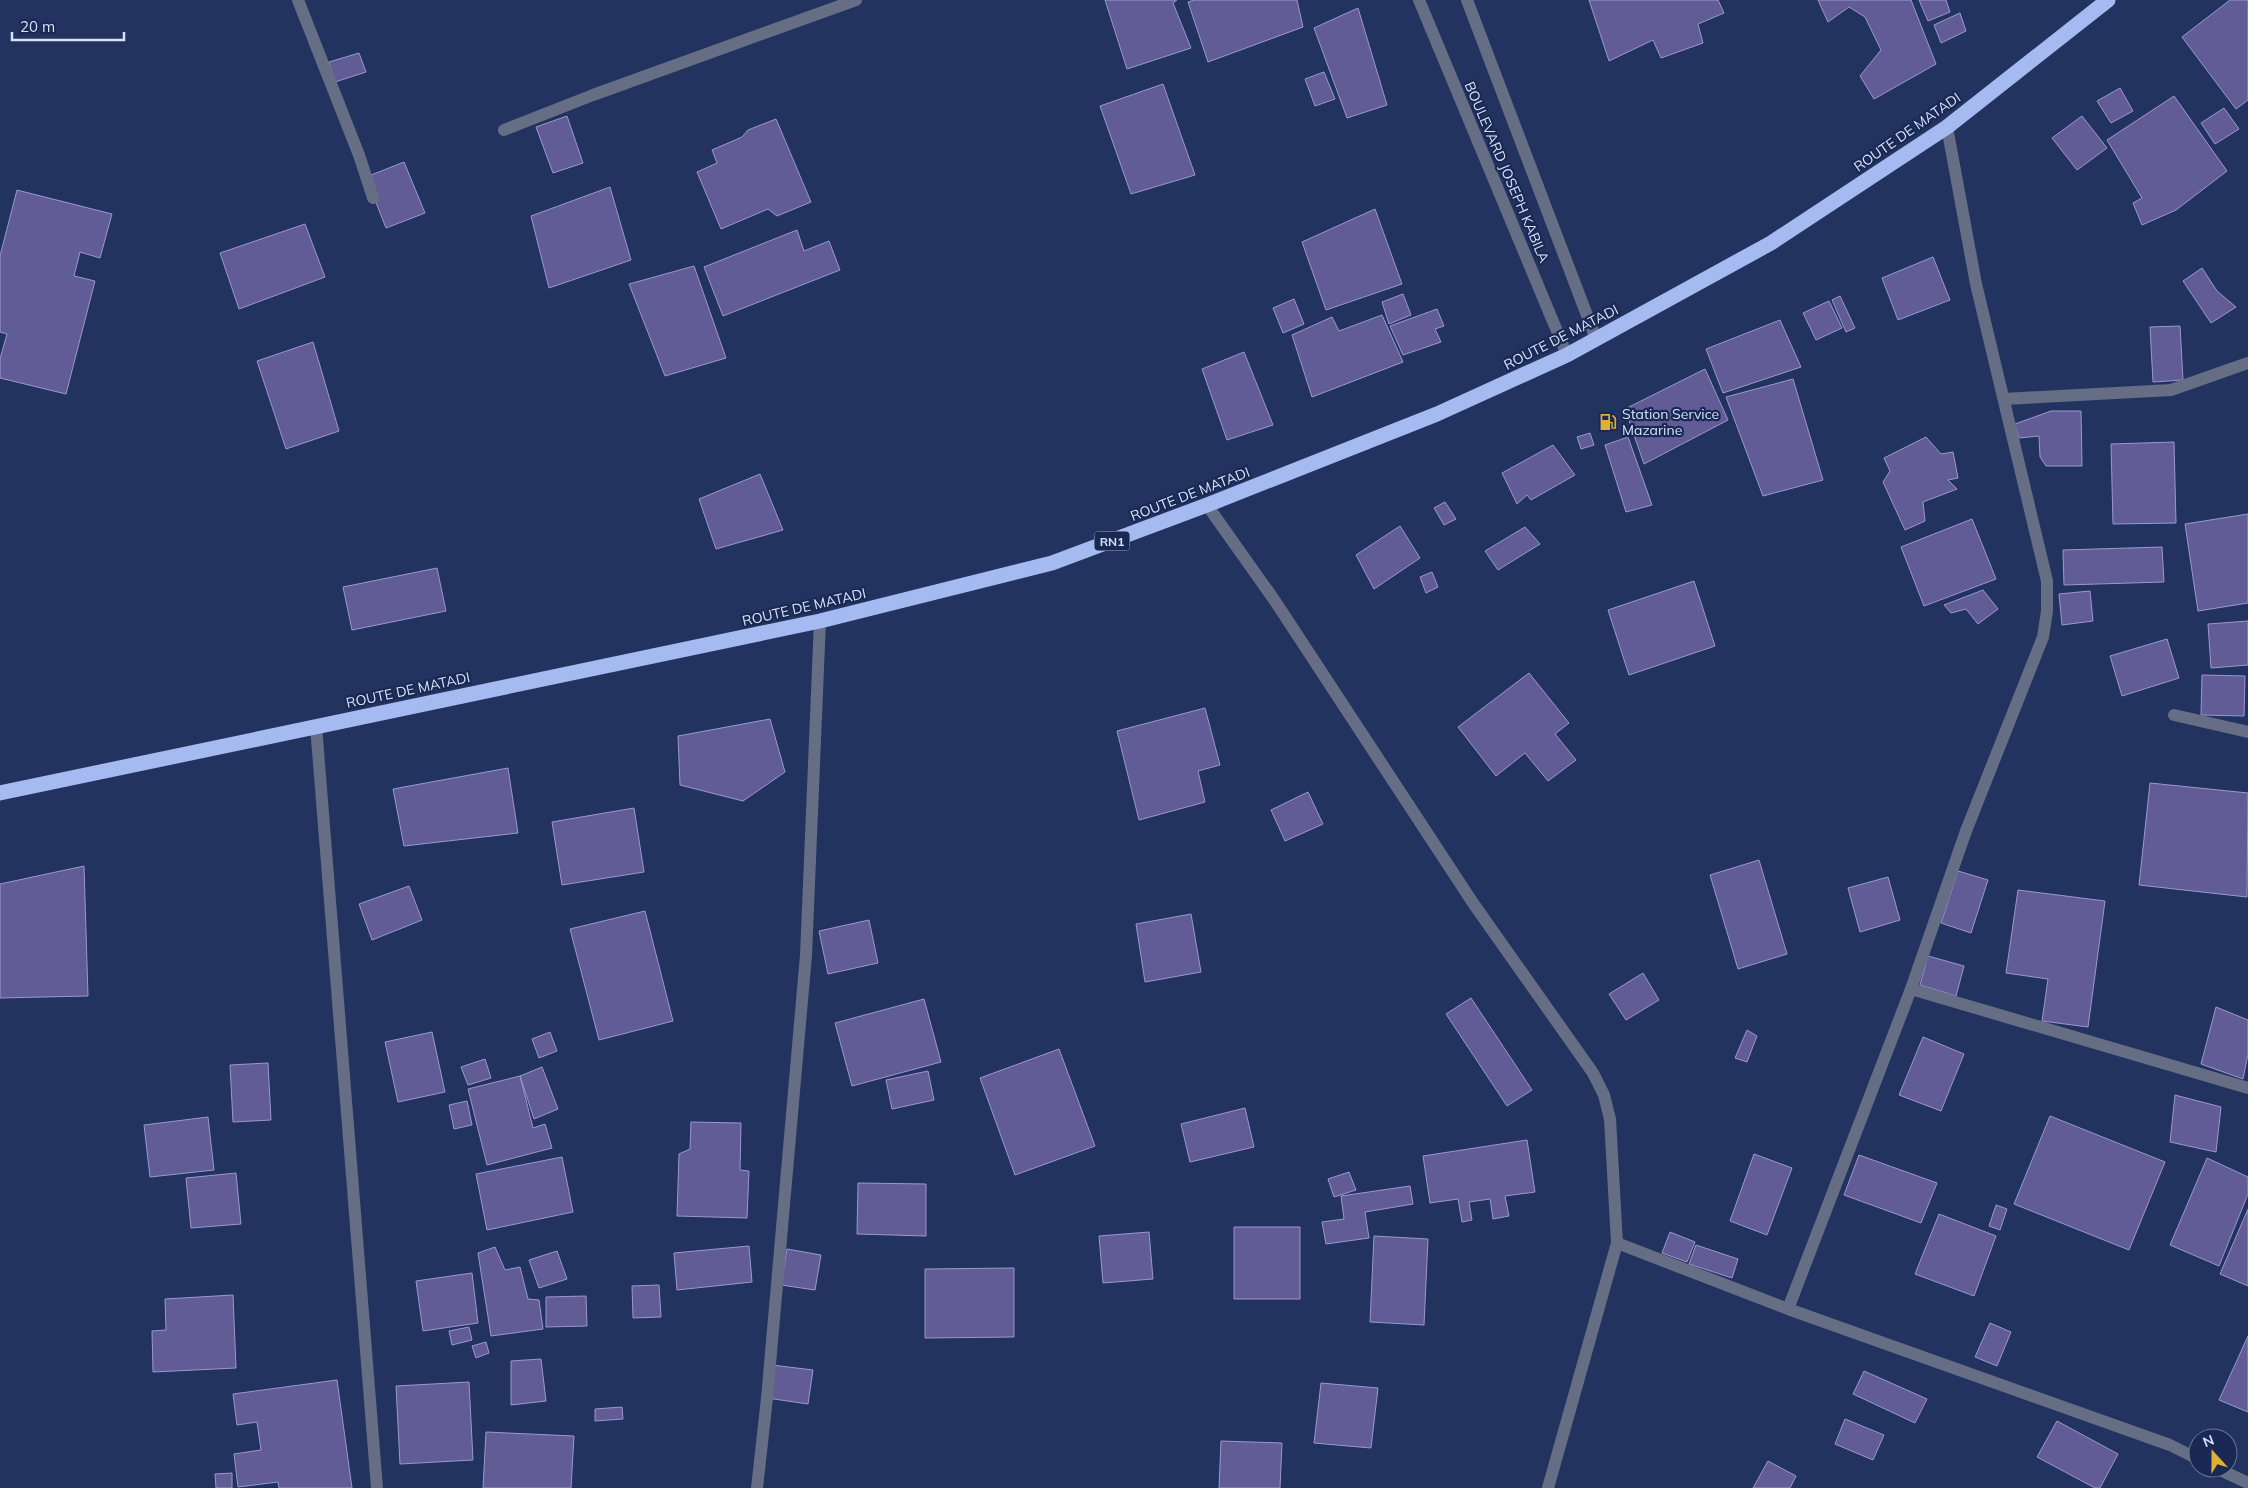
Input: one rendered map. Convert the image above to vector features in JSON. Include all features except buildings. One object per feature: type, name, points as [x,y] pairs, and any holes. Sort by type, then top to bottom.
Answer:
[{"type":"highway","name":"ROUTE DE MATADI","points":[[0,793],[820,621],[1052,563],[1207,505],[1437,414],[1567,355],[1771,243],[1947,127],[2108,0]]},
{"type":"street","points":[[298,0],[359,155],[372,198]]},
{"type":"street","points":[[504,130],[593,95],[856,0]]},
{"type":"street","name":"BOULEVARD JOSEPH KABILA","points":[[1419,0],[1567,355]]},
{"type":"street","name":"BOULEVARD JOSEPH KABILA","points":[[1468,0],[1596,340]]},
{"type":"street","points":[[1788,1309],[1911,989],[1966,831],[2043,637],[2047,611],[2047,581],[1976,284],[1947,127]]},
{"type":"street","points":[[2004,399],[2171,390],[2248,363]]},
{"type":"street","points":[[1207,505],[1275,601],[1473,903],[1592,1073],[1604,1095],[1610,1119],[1617,1243],[1548,1488]]},
{"type":"street","points":[[757,1488],[767,1398],[806,955],[820,621]]},
{"type":"street","points":[[2174,715],[2248,732]]},
{"type":"street","points":[[316,726],[377,1488]]},
{"type":"street","points":[[1911,989],[2248,1088]]},
{"type":"street","points":[[1617,1243],[1788,1309],[2170,1446],[2188,1454]]},
{"type":"place","name":"Station Service Mazarine","points":[[1608,422]]}]
